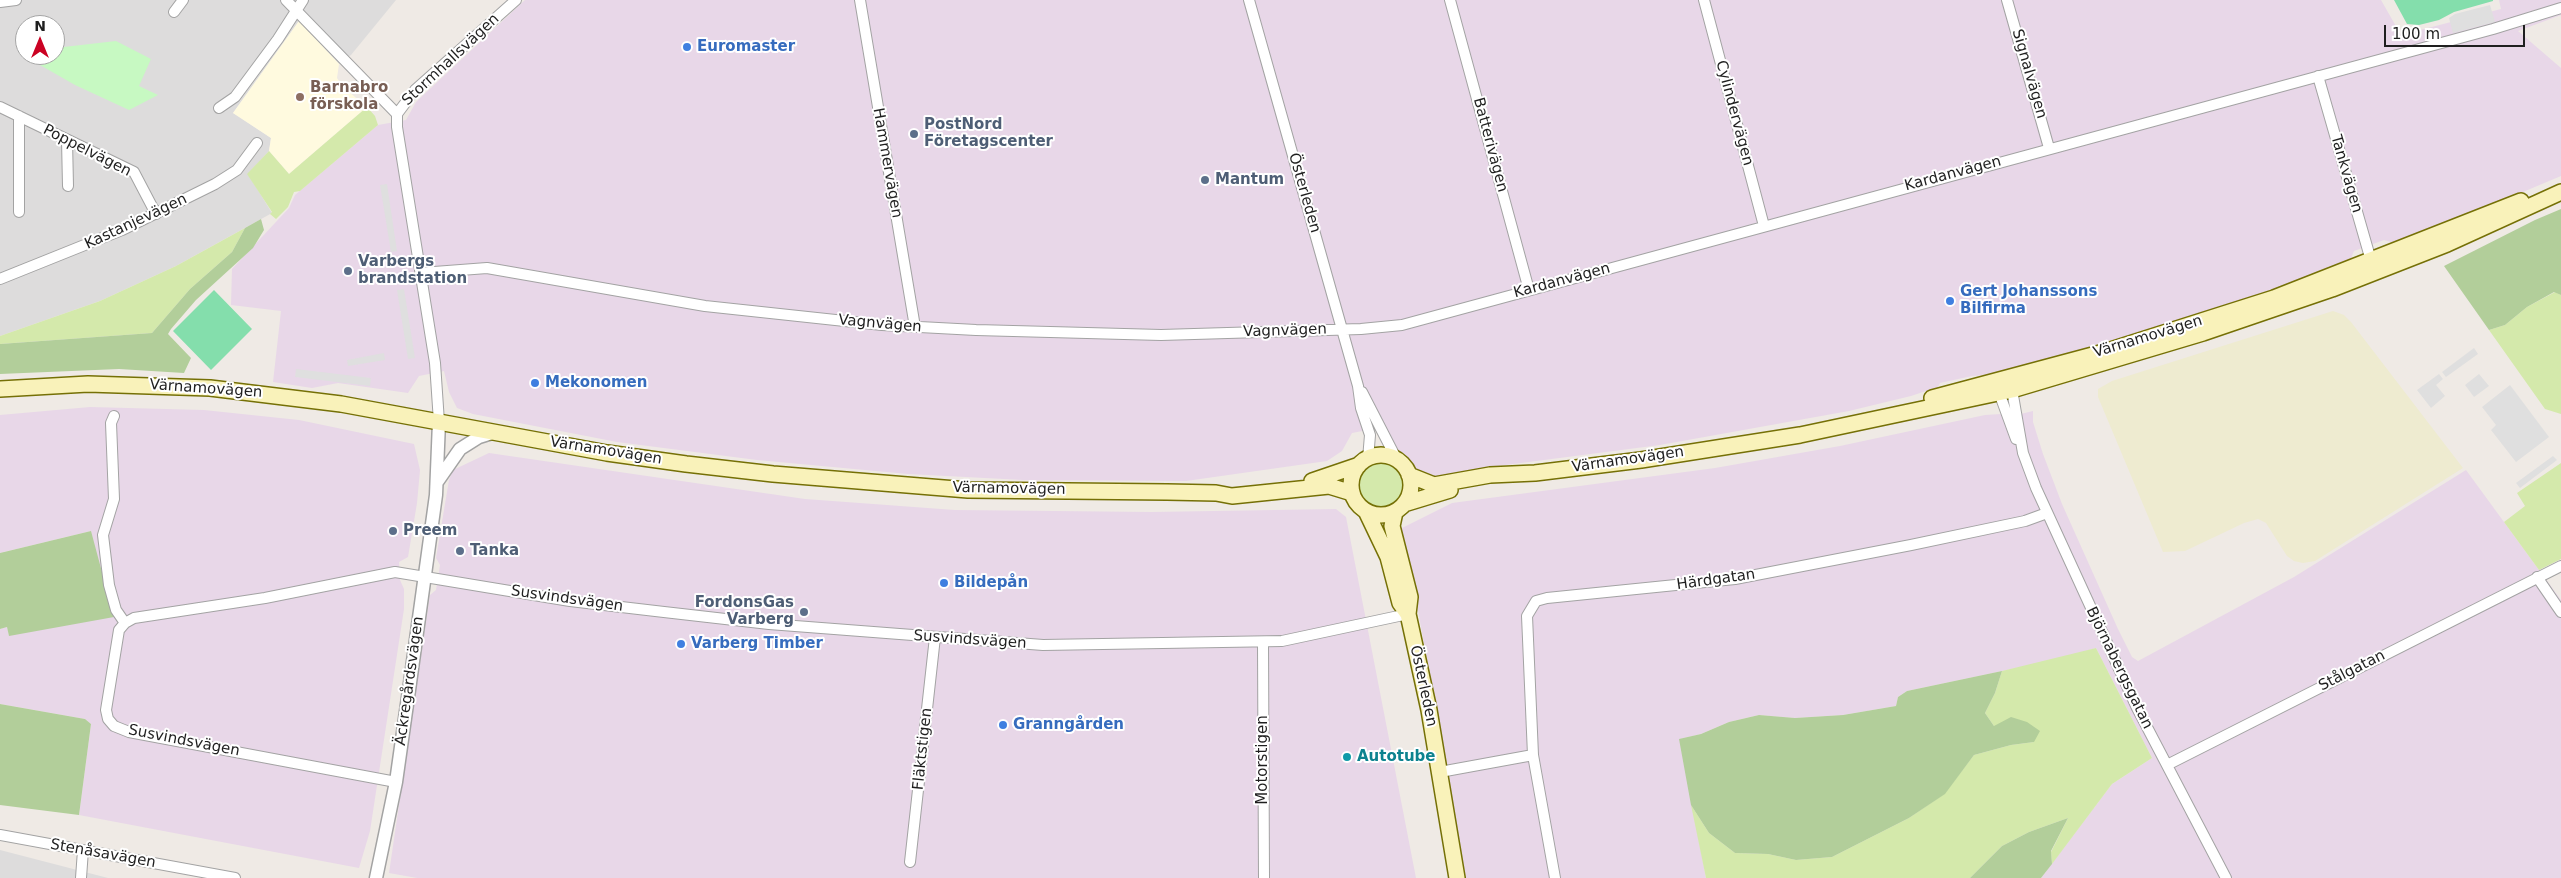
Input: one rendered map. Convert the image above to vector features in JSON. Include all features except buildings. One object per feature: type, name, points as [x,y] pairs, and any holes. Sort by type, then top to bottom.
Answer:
[{"type":"main road","name":"Värnamovägen","points":[[2373,266],[2561,183]]},
{"type":"main road","name":"Värnamovägen","points":[[1366,511],[1380,515],[1449,490],[1535,473],[1800,435],[2004,386],[2455,240],[2561,192]]},
{"type":"main road","name":"Värnamovägen","points":[[0,389],[88,384],[210,388],[341,404],[607,453],[774,474],[968,490],[1216,493],[1293,484],[1340,473],[1382,456],[1397,460]]},
{"type":"main road","points":[[1397,460],[1409,475],[1410,490],[1400,508]]},
{"type":"main road","points":[[1364,462],[1352,478],[1352,493],[1360,506],[1366,511]]},
{"type":"main road","name":"Värnamovägen","points":[[1409,475],[1420,481],[1434,484],[1490,475],[1535,473]]},
{"type":"main road","name":"Värnamovägen","points":[[1216,493],[1232,496],[1329,486],[1352,493]]},
{"type":"main road","name":"Österleden","points":[[1400,508],[1392,526],[1410,597],[1408,614],[1440,772],[1457,878]]},
{"type":"main road","name":"Österleden","points":[[1366,511],[1388,557],[1400,602],[1408,614]]},
{"type":"street","points":[[0,2],[16,0]]},
{"type":"street","points":[[174,12],[183,0]]},
{"type":"street","points":[[286,0],[397,114]]},
{"type":"street","points":[[219,108],[235,97],[278,40],[303,0]]},
{"type":"street","name":"Stormhallsvägen","points":[[439,422],[435,363],[397,114],[415,90],[516,0]]},
{"type":"street","name":"Hammervägen","points":[[860,0],[914,327]]},
{"type":"street","name":"Österleden","points":[[1249,0],[1358,386],[1361,408],[1370,435],[1364,462]]},
{"type":"street","name":"Batterivägen","points":[[1450,0],[1529,290]]},
{"type":"street","name":"Cylindervägen","points":[[1704,0],[1764,226]]},
{"type":"street","name":"Signalvägen","points":[[2007,0],[2049,148]]},
{"type":"street","name":"Kardanvägen","points":[[1343,329],[1402,325],[2485,31],[2561,8]]},
{"type":"street","name":"Tankvägen","points":[[2318,76],[2373,266]]},
{"type":"street","name":"Poppelvägen","points":[[0,107],[134,172],[156,214]]},
{"type":"street","points":[[19,116],[19,212]]},
{"type":"street","points":[[67,140],[68,186]]},
{"type":"street","name":"Kastanjevägen","points":[[0,278],[55,258],[156,214],[215,184],[237,170],[257,143]]},
{"type":"street","name":"Vagnvägen","points":[[421,273],[487,268],[705,306],[914,327],[1030,332],[1161,334],[1343,329]]},
{"type":"street","name":"Österleden","points":[[1358,386],[1397,460]]},
{"type":"street","name":"Björnabergsgatan","points":[[2004,386],[2017,444],[2023,453],[2047,513],[2094,618],[2226,878]]},
{"type":"street","points":[[114,416],[111,423],[114,499],[103,535],[111,593],[116,610],[125,623]]},
{"type":"street","name":"Äckregårdsvägen","points":[[376,878],[396,782],[437,482],[439,422]]},
{"type":"street","name":"Äckregårdsvägen","points":[[437,482],[460,449],[479,437],[497,432]]},
{"type":"street","name":"Härdgatan","points":[[1555,878],[1533,755],[1528,616],[1536,602],[1547,598],[1735,579],[2025,521],[2047,513]]},
{"type":"street","name":"Stålgatan","points":[[2167,765],[2561,566]]},
{"type":"street","name":"Susvindsvägen","points":[[396,782],[129,732],[114,726],[108,719],[106,710],[119,630],[125,623],[134,618],[265,598],[395,572],[512,592],[626,608],[769,624],[1043,645],[1282,641],[1408,614]]},
{"type":"street","points":[[2537,577],[2561,612]]},
{"type":"street","name":"Fläktstigen","points":[[910,862],[935,637]]},
{"type":"street","name":"Motorstigen","points":[[1263,642],[1264,878]]},
{"type":"street","points":[[1440,772],[1533,755]]},
{"type":"street","name":"Stenåsavägen","points":[[0,835],[235,878]]},
{"type":"street","points":[[81,878],[83,850]]},
{"type":"shaded area","points":[[0,0],[396,0],[351,55],[339,64],[299,21],[233,113],[271,138],[269,151],[248,174],[272,213],[176,266],[100,301],[0,336]]},
{"type":"shaded area","points":[[525,0],[2381,0],[2401,35],[2501,9],[2499,0],[2561,0],[2561,15],[2518,31],[2561,68],[2561,176],[2399,244],[2384,240],[2354,251],[2349,263],[2262,296],[2121,342],[2002,374],[1972,376],[1940,383],[1938,387],[1911,396],[1849,411],[1660,445],[1490,467],[1434,479],[1418,474],[1399,454],[1383,427],[1352,433],[1342,451],[1327,461],[1186,481],[1023,480],[908,474],[757,460],[617,442],[473,414],[457,408],[449,392],[444,371],[419,376],[408,393],[338,383],[312,388],[273,382],[281,311],[231,305],[232,269],[289,208],[295,195],[378,125],[406,120],[416,102]]},
{"type":"shaded area","points":[[2490,5],[2495,22],[2453,33],[2449,18],[2455,14]]},
{"type":"shaded area","name":"Barnabro förskola","points":[[299,21],[339,64],[337,78],[343,87],[367,107],[289,174],[269,151],[271,138],[233,113]]},
{"type":"shaded area","points":[[387,184],[397,251],[391,252],[380,185]]},
{"type":"shaded area","points":[[404,289],[415,358],[408,359],[397,290]]},
{"type":"shaded area","points":[[2333,311],[2344,315],[2351,322],[2463,468],[2315,561],[2303,563],[2294,561],[2287,556],[2266,523],[2258,519],[2244,523],[2185,551],[2163,552],[2098,397],[2098,389],[2112,381]]},
{"type":"shaded area","points":[[2474,348],[2478,354],[2446,377],[2442,372]]},
{"type":"shaded area","points":[[384,353],[385,360],[348,366],[347,360]]},
{"type":"shaded area","points":[[296,369],[371,378],[370,386],[295,377]]},
{"type":"shaded area","points":[[2439,374],[2443,379],[2436,385],[2445,396],[2431,408],[2417,390]]},
{"type":"shaded area","points":[[2479,374],[2489,386],[2474,397],[2465,385]]},
{"type":"shaded area","points":[[2510,385],[2549,437],[2516,462],[2491,430],[2496,425],[2482,407]]},
{"type":"shaded area","points":[[90,407],[204,410],[299,420],[414,444],[420,470],[417,503],[408,557],[399,562],[400,580],[404,589],[404,609],[370,831],[359,868],[79,815],[91,724],[85,719],[0,704],[0,629],[7,627],[9,635],[91,531],[0,553],[0,415]]},
{"type":"shaded area","points":[[2033,411],[2033,422],[2062,504],[2118,629],[2132,657],[2138,661],[2294,577],[2466,470],[2561,600],[2561,878],[2041,878],[2112,784],[2152,758],[2096,648],[2064,658],[1907,691],[1898,697],[1896,706],[1843,715],[1795,718],[1759,715],[1729,722],[1701,734],[1680,739],[1706,878],[1466,878],[1414,588],[1400,529],[1452,503],[1715,468],[1840,446],[1985,415],[2001,414],[2004,418]]},
{"type":"shaded area","points":[[489,453],[805,499],[955,510],[1152,512],[1336,509],[1346,517],[1416,878],[417,878],[389,873],[430,595],[436,590],[440,565],[436,558],[449,480],[453,470]]},
{"type":"shaded area","points":[[2553,456],[2557,460],[2520,488],[2516,483]]},
{"type":"shaded area","points":[[0,850],[108,878],[0,878]]},
{"type":"green space","points":[[2394,0],[2493,1],[2454,12],[2439,20],[2419,25],[2407,24]]},
{"type":"green space","points":[[116,41],[151,59],[139,86],[158,95],[129,110],[75,85],[40,65],[65,65],[65,47]]},
{"type":"green space","points":[[367,107],[375,116],[378,125],[300,191],[294,192],[288,207],[276,219],[270,214],[272,212],[247,174],[269,151],[289,174]]},
{"type":"green space","points":[[2561,209],[2561,295],[2554,292],[2527,307],[2505,325],[2489,330],[2444,266]]},
{"type":"green space","points":[[261,219],[264,230],[253,248],[196,300],[168,334],[191,358],[184,373],[119,369],[0,374],[0,344],[152,333],[190,289],[232,252],[245,228]]},
{"type":"green space","points":[[245,228],[232,252],[190,289],[152,333],[0,344],[0,336],[100,301],[176,266]]},
{"type":"green space","points":[[214,290],[252,329],[211,370],[173,331]]},
{"type":"green space","points":[[2555,292],[2561,295],[2561,414],[2545,409],[2489,330],[2505,325],[2527,307]]},
{"type":"green space","points":[[1376,462],[1386,462],[1398,469],[1405,481],[1405,491],[1398,503],[1386,510],[1376,510],[1368,506],[1361,499],[1357,491],[1357,481],[1361,473],[1368,466]]},
{"type":"green space","points":[[2561,463],[2561,559],[2539,570],[2504,522],[2525,506],[2517,493]]},
{"type":"green space","points":[[91,531],[114,617],[9,636],[7,627],[0,629],[0,553]]},
{"type":"green space","points":[[2096,648],[2152,758],[2112,784],[2052,864],[2051,852],[2068,818],[2029,832],[2002,846],[1970,878],[1706,878],[1691,805],[1709,833],[1735,853],[1768,854],[1796,860],[1832,857],[1909,818],[1944,794],[1974,755],[2011,745],[2034,742],[1994,726],[1985,713],[1995,693],[2002,671]]},
{"type":"green space","points":[[2002,671],[1995,693],[1985,713],[1994,726],[2011,717],[2027,722],[2040,731],[2034,742],[2011,745],[1974,755],[1945,794],[1909,818],[1832,857],[1796,860],[1768,854],[1735,853],[1709,833],[1691,805],[1679,739],[1701,734],[1729,722],[1759,715],[1795,718],[1843,715],[1896,706],[1898,697],[1907,691]]},
{"type":"green space","points":[[0,704],[85,719],[91,724],[79,815],[0,805]]},
{"type":"green space","points":[[2068,818],[2051,851],[2052,864],[2041,878],[1970,878],[2002,846],[2029,832]]},
{"type":"place","name":"Euromaster","points":[[687,47]]},
{"type":"place","name":"Barnabro förskola","points":[[300,97]]},
{"type":"place","name":"PostNord Företagscenter","points":[[914,134]]},
{"type":"place","name":"Mantum","points":[[1205,180]]},
{"type":"place","name":"Varbergs brandstation","points":[[348,271]]},
{"type":"place","name":"Gert Johanssons Bilfirma","points":[[1950,301]]},
{"type":"place","name":"Mekonomen","points":[[535,383]]},
{"type":"place","name":"Preem","points":[[393,531]]},
{"type":"place","name":"Tanka","points":[[460,551]]},
{"type":"place","name":"Bildepån","points":[[944,583]]},
{"type":"place","name":"FordonsGas Varberg","points":[[804,612]]},
{"type":"place","name":"Varberg Timber","points":[[681,644]]},
{"type":"place","name":"Granngården","points":[[1003,725]]},
{"type":"place","name":"Autotube","points":[[1347,757]]}]
